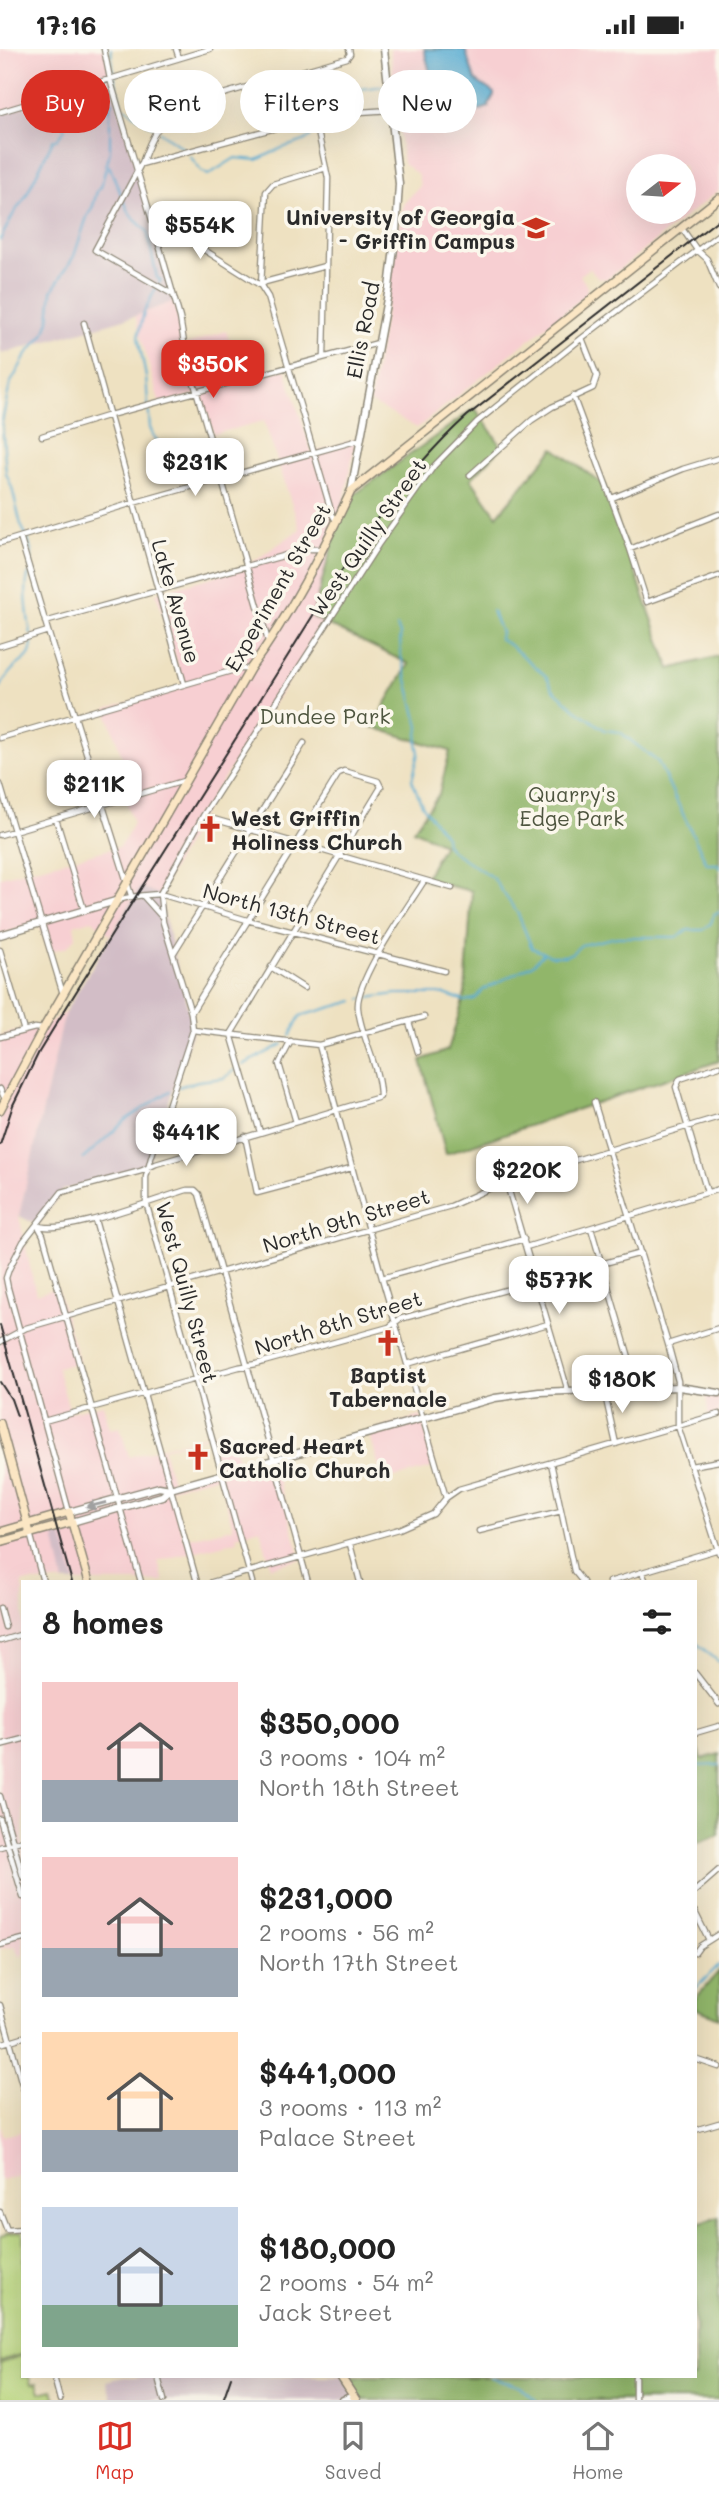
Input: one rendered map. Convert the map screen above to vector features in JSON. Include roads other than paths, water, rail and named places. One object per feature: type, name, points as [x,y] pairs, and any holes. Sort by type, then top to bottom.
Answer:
[{"type":"main road","name":"Experiment Street","points":[[0,1109],[43,1029],[250,669],[269,642],[323,549],[351,491],[719,198]]},
{"type":"main road","points":[[0,1423],[30,1533]]},
{"type":"main road","points":[[0,1532],[69,1513],[88,1580]]},
{"type":"main road","points":[[0,1542],[72,1522]]},
{"type":"main road","points":[[342,2378],[355,2398]]},
{"type":"street","points":[[104,49],[173,295],[186,355],[245,567],[269,642]]},
{"type":"street","points":[[176,49],[179,58]]},
{"type":"street","points":[[0,112],[210,49]]},
{"type":"street","points":[[173,295],[94,250],[141,164],[156,129],[170,113],[185,105],[347,58],[349,49]]},
{"type":"street","name":"Ellis Road","points":[[384,49],[386,70]]},
{"type":"street","points":[[141,164],[258,133]]},
{"type":"street","points":[[318,133],[328,188],[324,356]]},
{"type":"street","name":"Ellis Road","points":[[351,491],[389,288],[399,184],[393,133]]},
{"type":"street","points":[[261,286],[266,192],[273,184],[326,168]]},
{"type":"street","points":[[151,217],[261,286],[268,297],[332,514],[337,521]]},
{"type":"street","points":[[681,227],[697,251],[707,259],[719,288]]},
{"type":"street","name":"West Quilly Street","points":[[251,1580],[146,1202],[145,1188],[149,1167],[193,1030],[191,1013],[162,918],[160,894],[203,816],[371,554],[434,466],[495,406],[719,235]]},
{"type":"street","points":[[261,286],[265,282],[325,266]]},
{"type":"street","name":"Lake Avenue","points":[[84,323],[184,684]]},
{"type":"street","points":[[470,475],[532,420],[573,396],[593,388],[597,376],[582,338]]},
{"type":"street","points":[[42,436],[377,343]]},
{"type":"street","points":[[573,396],[630,548],[647,602],[719,576]]},
{"type":"street","points":[[0,543],[359,440]]},
{"type":"street","points":[[612,498],[683,469],[719,458]]},
{"type":"street","points":[[630,548],[719,514]]},
{"type":"street","points":[[20,537],[131,895]]},
{"type":"street","points":[[45,622],[307,549],[323,549]]},
{"type":"street","points":[[0,646],[48,631]]},
{"type":"street","points":[[0,738],[184,684],[239,669],[250,669]]},
{"type":"street","points":[[173,954],[304,743]]},
{"type":"street","points":[[191,1013],[339,773],[344,771],[378,781],[381,784],[231,1034],[260,1132]]},
{"type":"street","points":[[0,835],[187,780]]},
{"type":"street","points":[[0,784],[64,995]]},
{"type":"street","points":[[203,816],[452,888]]},
{"type":"street","points":[[56,819],[84,910]]},
{"type":"street","points":[[424,881],[359,993],[358,1008],[380,1097],[62,1192],[23,1242],[6,1278],[69,1513],[159,1487],[170,1489],[507,1396],[679,1387],[719,1392]]},
{"type":"street","name":"North 13th Street","points":[[0,935],[131,895],[160,894],[247,920],[444,971]]},
{"type":"street","name":"West Quilly Street","points":[[143,896],[162,918]]},
{"type":"street","points":[[0,950],[24,1031]]},
{"type":"street","points":[[271,967],[304,988]]},
{"type":"street","points":[[193,1030],[318,1045],[424,1017]]},
{"type":"street","points":[[409,1022],[418,1052]]},
{"type":"street","points":[[0,1037],[43,1029]]},
{"type":"street","points":[[291,1041],[279,1064],[296,1122]]},
{"type":"street","points":[[318,1045],[368,1231],[446,1498]]},
{"type":"street","points":[[707,1192],[676,1083],[680,1079],[719,1066]]},
{"type":"street","points":[[0,1090],[5,1100]]},
{"type":"street","points":[[594,1102],[668,1344],[679,1387],[678,1426],[719,1550],[616,1580]]},
{"type":"street","name":"North 9th Street","points":[[0,1342],[19,1332],[67,1317],[451,1206],[506,1181],[719,1117]]},
{"type":"street","points":[[245,1136],[257,1193],[351,1168]]},
{"type":"street","points":[[506,1181],[568,1391]]},
{"type":"street","points":[[526,1247],[719,1189]]},
{"type":"street","points":[[37,1225],[45,1229],[95,1220],[146,1202],[195,1190],[202,1202],[307,1580]]},
{"type":"street","points":[[95,1220],[196,1580]]},
{"type":"street","points":[[37,1225],[43,1235],[67,1317],[140,1580]]},
{"type":"street","points":[[591,1228],[638,1388]]},
{"type":"street","points":[[382,1278],[524,1239]]},
{"type":"street","name":"North 8th Street","points":[[44,1422],[389,1327],[400,1319],[641,1252]]},
{"type":"street","points":[[407,1364],[548,1324]]},
{"type":"street","points":[[668,1344],[719,1328]]},
{"type":"street","points":[[604,1390],[615,1444]]},
{"type":"street","points":[[219,1580],[350,1544],[417,1522],[433,1514],[446,1498],[459,1489],[719,1414]]},
{"type":"street","points":[[691,1466],[719,1461]]},
{"type":"street","points":[[551,1463],[574,1571],[581,1580]]},
{"type":"street","points":[[72,1522],[162,1496],[170,1489]]},
{"type":"street","points":[[479,1531],[561,1511]]},
{"type":"street","points":[[30,1533],[42,1580]]},
{"type":"street","points":[[350,1544],[359,1580]]},
{"type":"street","points":[[642,1572],[645,1580]]},
{"type":"street","points":[[0,1608],[5,1627]]},
{"type":"street","points":[[0,1641],[21,1634]]},
{"type":"street","points":[[697,1676],[719,1704]]},
{"type":"street","points":[[697,1733],[719,1726]]},
{"type":"street","points":[[0,1745],[21,1740]]},
{"type":"street","points":[[0,1796],[21,1889]]},
{"type":"street","points":[[0,1819],[21,1872]]},
{"type":"street","points":[[0,1847],[21,1841]]},
{"type":"street","points":[[697,1889],[719,1870]]},
{"type":"street","points":[[697,1916],[709,1940]]},
{"type":"street","points":[[697,1951],[719,1934]]},
{"type":"street","points":[[0,1945],[21,1940]]},
{"type":"street","points":[[0,2005],[21,2081]]},
{"type":"street","points":[[0,2044],[21,2038]]},
{"type":"street","points":[[697,2060],[719,2067]]},
{"type":"street","points":[[697,2129],[719,2123]]},
{"type":"street","points":[[0,2212],[6,2230],[21,2229]]},
{"type":"street","points":[[54,2378],[60,2400]]},
{"type":"street","points":[[158,2378],[164,2400]]},
{"type":"street","points":[[635,2378],[635,2400]]},
{"type":"street","points":[[343,2400],[355,2398]]},
{"type":"water","points":[[424,49],[465,49],[472,70],[429,70]]},
{"type":"water","points":[[477,81],[494,93],[489,107],[477,111]]},
{"type":"waterway","points":[[111,49],[113,70],[121,105],[124,107]]},
{"type":"waterway","points":[[364,89],[378,87]]},
{"type":"waterway","points":[[0,240],[25,198],[53,140],[57,140],[65,129],[58,120],[78,124],[79,119],[85,119],[90,113],[91,116],[102,112],[113,102]]},
{"type":"waterway","points":[[31,569],[32,555],[28,539],[21,525],[6,473],[2,422],[10,384],[27,354],[44,335],[49,320],[52,291],[74,256],[97,191],[101,187],[110,151],[110,133]]},
{"type":"waterway","points":[[161,133],[184,149]]},
{"type":"waterway","points":[[190,156],[201,171],[208,175],[235,158],[257,160],[304,141],[312,133]]},
{"type":"waterway","points":[[109,166],[122,196]]},
{"type":"waterway","points":[[124,201],[131,216],[147,231],[157,278],[161,280],[159,283]]},
{"type":"waterway","points":[[156,288],[144,312],[138,337],[146,377],[150,428],[154,437],[189,479]]},
{"type":"waterway","points":[[29,574],[26,595],[31,634]]},
{"type":"waterway","points":[[492,611],[501,632],[500,639],[547,677],[553,689],[605,730],[620,732],[658,762],[707,864],[718,864],[719,868]]},
{"type":"waterway","points":[[397,627],[401,656],[419,727],[419,753],[412,780],[422,805],[445,836],[446,844],[452,851],[493,878],[518,914],[532,948],[552,956],[565,956],[581,945],[617,937],[676,937],[688,930],[703,930],[711,923],[714,914],[719,912]]},
{"type":"waterway","points":[[0,687],[12,670],[28,657],[32,639]]},
{"type":"waterway","points":[[361,999],[396,994],[444,994],[465,1001],[475,999],[483,990],[532,965],[543,954]]},
{"type":"waterway","points":[[290,1036],[300,1016],[354,1001]]},
{"type":"waterway","points":[[243,1065],[283,1044]]},
{"type":"waterway","points":[[178,1087],[224,1078],[236,1069]]},
{"type":"waterway","points":[[83,1159],[127,1119],[170,1091]]},
{"type":"waterway","points":[[697,1644],[719,1662]]},
{"type":"waterway","points":[[697,1766],[719,1765]]},
{"type":"waterway","points":[[697,1987],[719,1965]]},
{"type":"waterway","points":[[494,2378],[521,2387],[536,2400]]},
{"type":"railway","points":[[0,1145],[13,1105],[39,1052],[337,578],[384,509],[437,445],[467,416],[719,219]]},
{"type":"railway","points":[[0,1325],[71,1580]]},
{"type":"railway","points":[[0,1382],[11,1399],[17,1416]]},
{"type":"railway","points":[[223,2400],[231,2378]]},
{"type":"place","name":"University of Georgia - Griffin Campus","points":[[536,228]]},
{"type":"place","name":"West Griffin Holiness Church","points":[[210,829]]},
{"type":"place","name":"Baptist Tabernacle","points":[[388,1343]]},
{"type":"place","name":"Sacred Heart Catholic Church","points":[[198,1457]]},
{"type":"park label","name":"Dundee Park","points":[[325,715]]},
{"type":"park label","name":"Quarry's Edge Park","points":[[572,805]]}]
